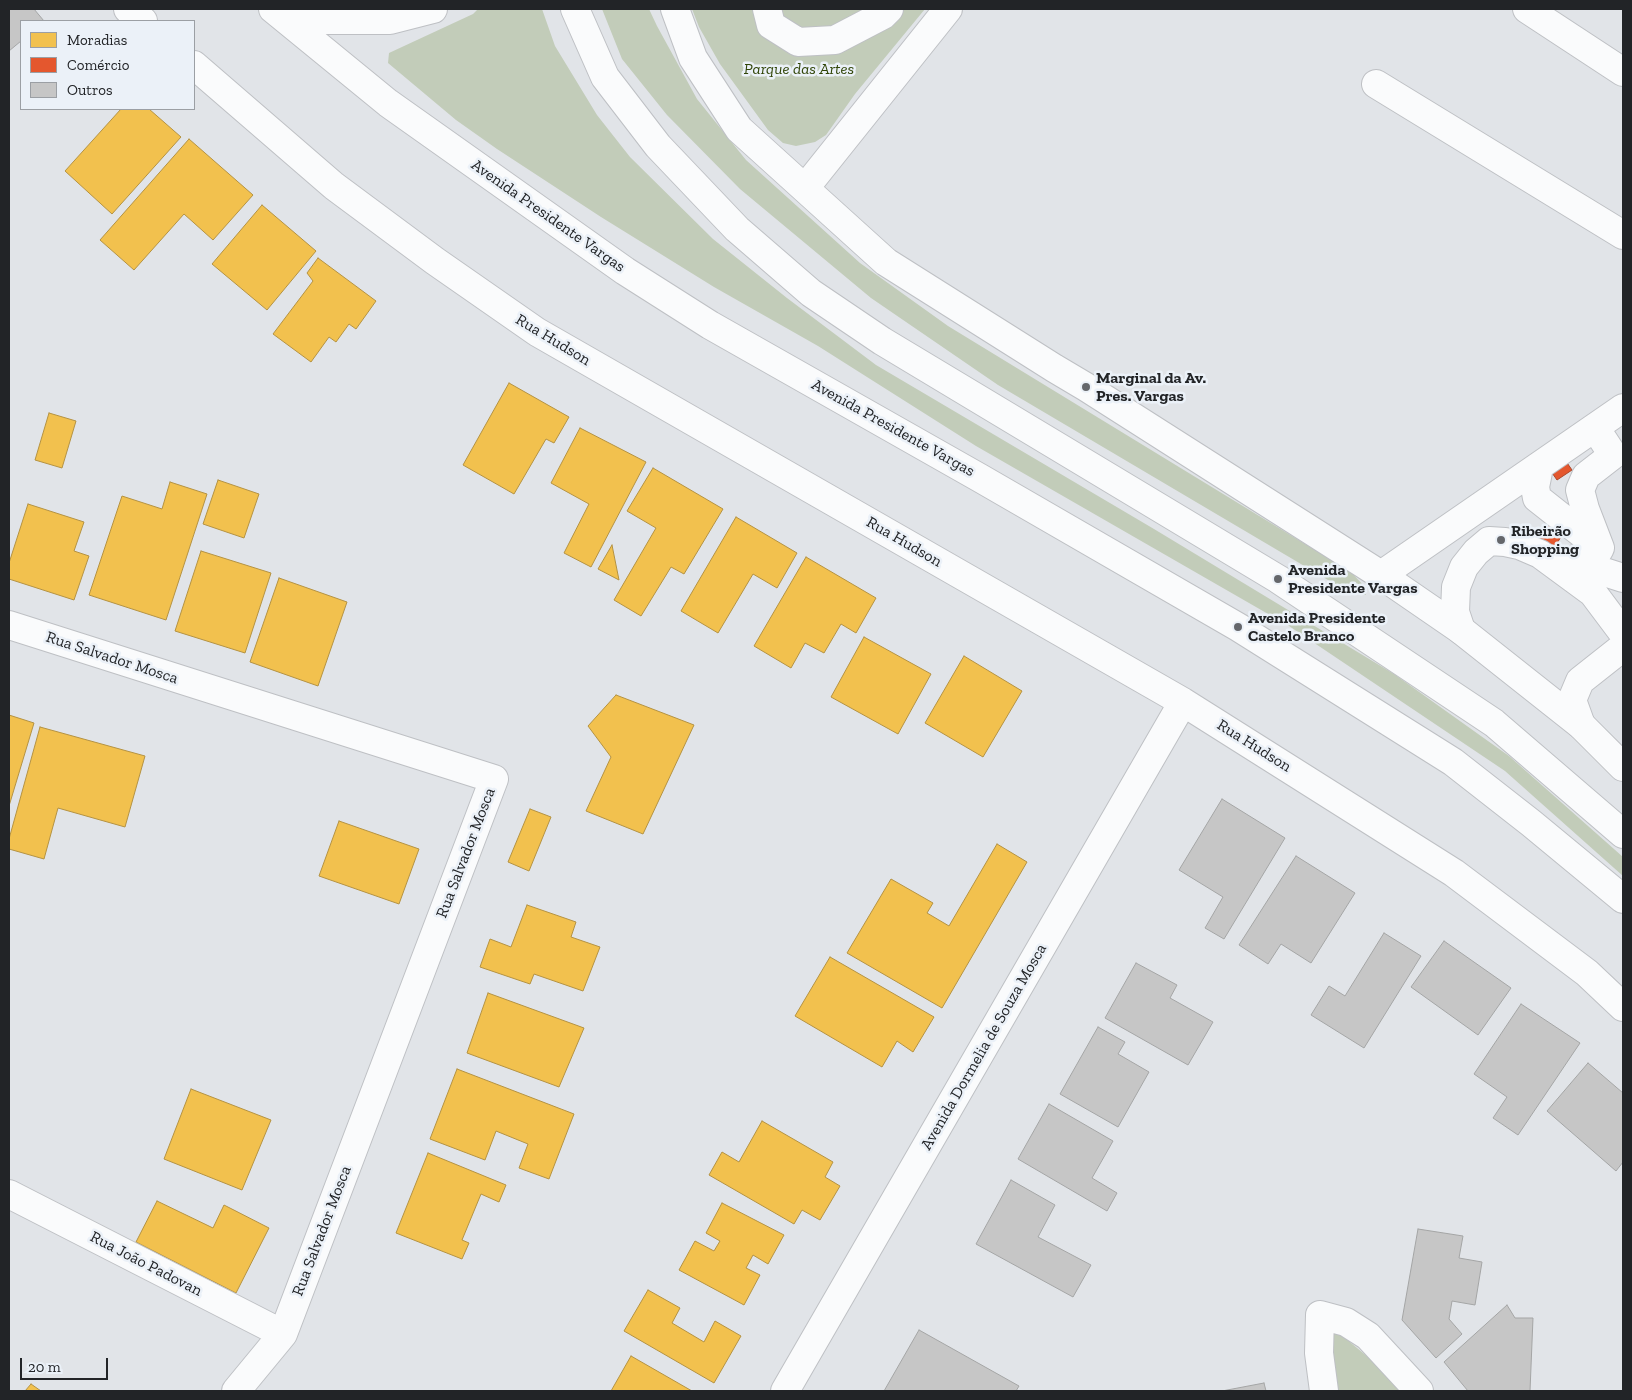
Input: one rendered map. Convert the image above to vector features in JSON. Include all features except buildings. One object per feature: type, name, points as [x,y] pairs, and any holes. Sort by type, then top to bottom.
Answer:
[{"type":"street","points":[[128,9],[142,20]]},
{"type":"street","points":[[281,14],[390,20],[433,9]]},
{"type":"street","points":[[575,9],[605,76],[658,146],[737,229],[812,293],[882,341],[1286,584],[1494,723],[1623,834]]},
{"type":"street","points":[[675,9],[693,58],[739,129],[886,262],[1381,575],[1461,630],[1581,725],[1623,767]]},
{"type":"street","points":[[766,9],[771,25],[798,42],[836,40],[883,15],[889,9]]},
{"type":"street","points":[[805,188],[948,9]]},
{"type":"street","points":[[1527,9],[1623,72]]},
{"type":"street","name":"Avenida Presidente Vargas","points":[[281,14],[388,103],[625,271],[710,325],[1238,626],[1453,762],[1623,898]]},
{"type":"street","name":"Rua Hudson","points":[[195,66],[334,186],[435,261],[537,332],[1183,702],[1454,873],[1587,973],[1623,1007]]},
{"type":"street","points":[[1376,84],[1623,235]]},
{"type":"street","points":[[1381,575],[1596,429],[1623,408]]},
{"type":"street","points":[[1593,593],[1595,557],[1580,490],[1586,476],[1613,455],[1596,429]]},
{"type":"street","points":[[1539,467],[1536,487],[1537,498],[1595,557],[1623,578]]},
{"type":"street","points":[[1461,630],[1455,612],[1456,587],[1464,567],[1476,552],[1489,541],[1512,528],[1528,529],[1549,540],[1623,567]]},
{"type":"street","points":[[1489,541],[1519,545],[1540,554],[1593,593],[1623,633]]},
{"type":"street","name":"Rua Salvador Mosca","points":[[9,625],[494,779],[283,1334],[236,1391]]},
{"type":"street","points":[[1581,725],[1572,700],[1580,681],[1623,647]]},
{"type":"street","name":"Avenida Dormelia de Souza Mosca","points":[[785,1391],[1183,702]]},
{"type":"street","name":"Rua João Padovan","points":[[9,1194],[283,1334]]},
{"type":"street","points":[[1324,1391],[1318,1353],[1320,1315],[1346,1322],[1368,1336],[1419,1391]]},
{"type":"green space","points":[[478,9],[542,9],[555,46],[597,115],[630,157],[713,239],[787,298],[876,365],[1154,529],[1394,674],[1509,756],[1623,857],[1623,876],[1505,771],[1289,626],[976,446],[818,346],[714,287],[601,217],[456,120],[388,63],[389,53],[473,14]]},
{"type":"green space","points":[[602,9],[649,9],[697,99],[746,160],[860,263],[948,326],[1351,572],[1364,586],[1366,595],[1350,593],[998,385],[871,298],[740,189],[667,115],[622,59]]},
{"type":"green space","name":"Parque das Artes","points":[[692,9],[925,9],[855,94],[826,135],[815,142],[796,146],[783,143],[768,130],[720,64],[699,27]]},
{"type":"green space","points":[[1328,1324],[1409,1391],[1335,1391]]},
{"type":"place","name":"Marginal da Av. Pres. Vargas","points":[[1086,387]]},
{"type":"place","name":"Ribeirão Shopping","points":[[1501,540]]},
{"type":"place","name":"Avenida Presidente Vargas","points":[[1278,579]]},
{"type":"place","name":"Avenida Presidente Castelo Branco","points":[[1238,627]]}]
